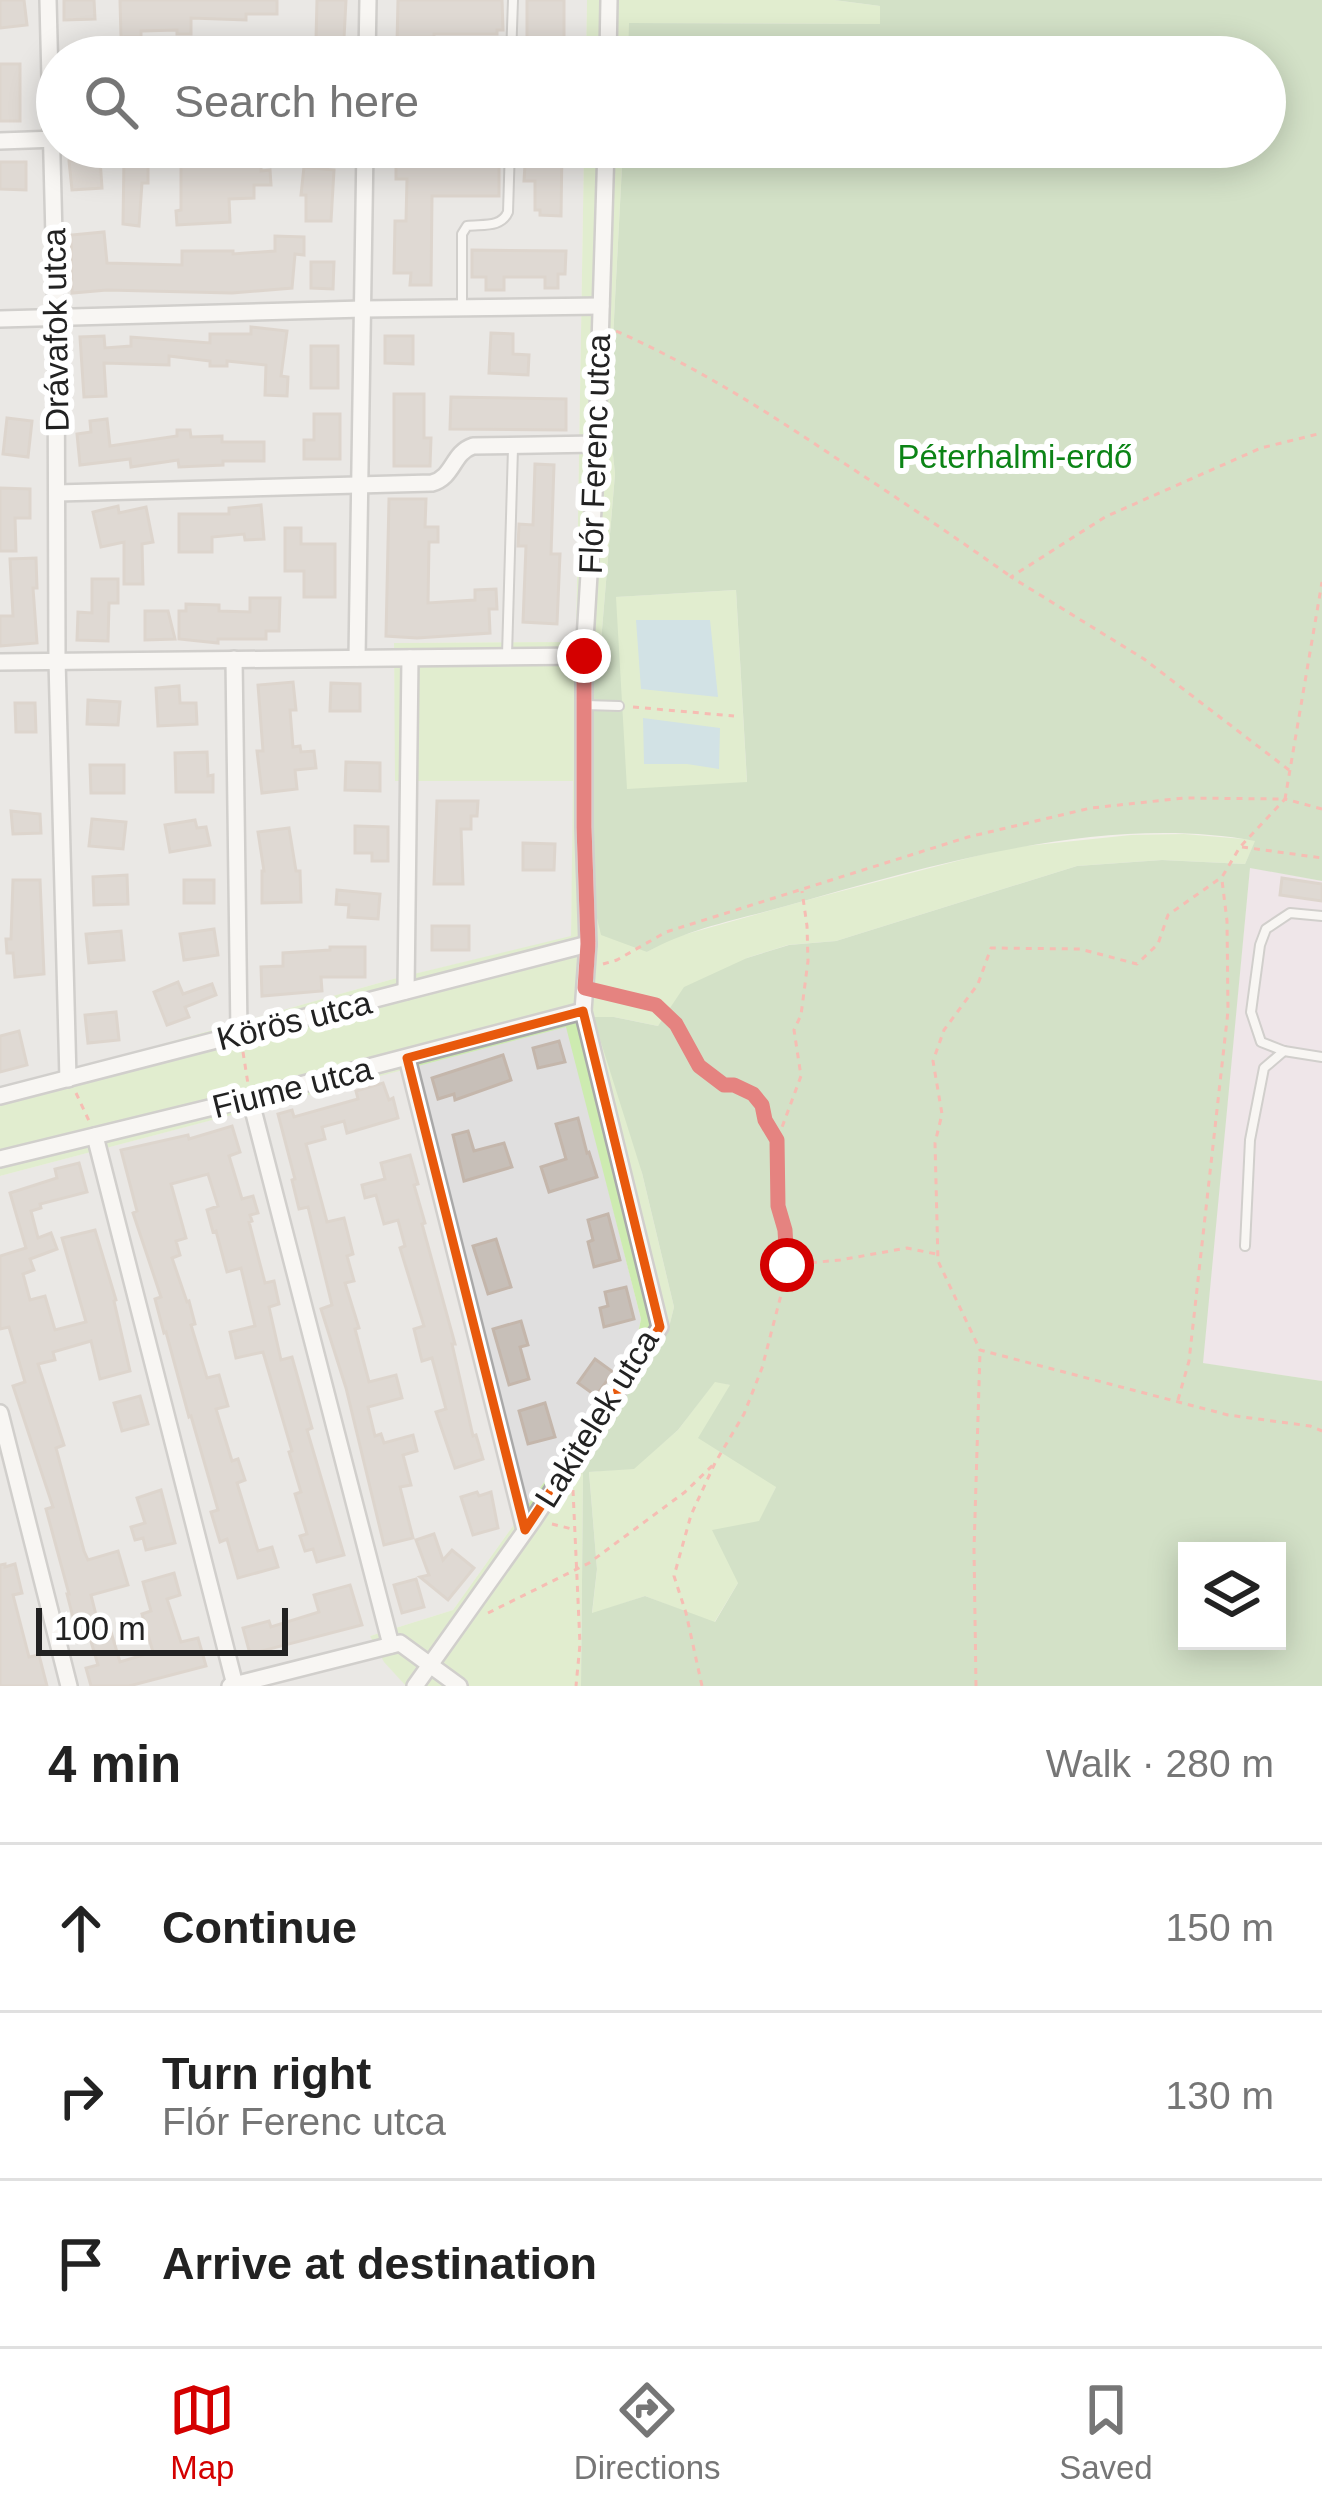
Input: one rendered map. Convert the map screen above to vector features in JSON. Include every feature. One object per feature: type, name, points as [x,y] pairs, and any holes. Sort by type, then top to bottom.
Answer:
[{"type":"street","name":"Drávafok utca","points":[[48,0],[50,36]]},
{"type":"street","points":[[367,36],[368,0]]},
{"type":"street","points":[[608,0],[608,36]]},
{"type":"street","points":[[0,141],[36,140]]},
{"type":"street","name":"Drávafok utca","points":[[54,168],[57,660],[68,1078]]},
{"type":"street","points":[[357,658],[365,168]]},
{"type":"street","name":"Flór Ferenc utca","points":[[586,982],[584,656],[597,444],[605,168]]},
{"type":"street","points":[[0,319],[601,306]]},
{"type":"street","points":[[57,493],[438,482],[465,449],[597,444]]},
{"type":"street","points":[[0,662],[584,656]]},
{"type":"street","points":[[406,991],[410,658]]},
{"type":"street","points":[[235,659],[239,1034]]},
{"type":"street","name":"Körös utca","points":[[0,1096],[588,944]]},
{"type":"street","name":"Lakitelek utca","points":[[416,1686],[660,1327],[583,1011],[586,982]]},
{"type":"street","name":"Fiume utca","points":[[0,1159],[583,1011]]},
{"type":"street","points":[[406,1058],[529,1525]]},
{"type":"street","points":[[250,1098],[391,1646]]},
{"type":"street","points":[[94,1136],[232,1685],[400,1643],[459,1686]]},
{"type":"street","points":[[0,1413],[70,1686]]},
{"type":"lane","points":[[512,36],[513,0]]},
{"type":"lane","points":[[462,308],[464,229],[505,219],[509,168]]},
{"type":"lane","points":[[507,656],[513,447]]},
{"type":"lane","points":[[584,705],[619,706]]},
{"type":"lane","points":[[1322,916],[1290,913],[1266,929],[1251,1012],[1261,1042],[1322,1057]]},
{"type":"lane","points":[[1245,1246],[1250,1140],[1264,1068],[1284,1051]]},
{"type":"path","points":[[600,325],[668,354],[758,406],[1011,577],[1144,659],[1291,771]]},
{"type":"path","points":[[1011,577],[1105,517],[1261,448],[1322,434]]},
{"type":"path","points":[[976,1686],[974,1550],[980,1350],[938,1262],[935,1143],[942,1114],[932,1061],[944,1030],[978,984],[992,948],[1079,949],[1137,964],[1158,944],[1168,915],[1222,877],[1240,847],[1285,799],[1322,582]]},
{"type":"path","points":[[619,706],[734,716]]},
{"type":"path","points":[[617,960],[666,932],[802,888],[968,837],[1091,808],[1184,798],[1285,799],[1322,809]]},
{"type":"path","points":[[1240,847],[1322,858]]},
{"type":"path","points":[[1178,1402],[1189,1360],[1228,1011],[1222,877]]},
{"type":"path","points":[[702,1686],[674,1576],[691,1515],[744,1414],[762,1368],[787,1265],[778,1206],[777,1140],[801,1076],[794,1030],[801,1015],[808,961],[802,888]]},
{"type":"path","points":[[586,982],[656,1005],[676,1024],[699,1066],[724,1085],[753,1094],[777,1140]]},
{"type":"path","points":[[239,1034],[250,1098]]},
{"type":"path","points":[[68,1078],[94,1136]]},
{"type":"path","points":[[787,1265],[907,1247],[938,1254]]},
{"type":"path","points":[[980,1350],[1228,1415],[1322,1431]]},
{"type":"path","points":[[572,1458],[580,1644],[576,1686]]},
{"type":"path","points":[[489,1612],[577,1570],[685,1492],[716,1463]]},
{"type":"path","points":[[529,1525],[575,1530]]},
{"type":"highlighted area","points":[[583,1011],[660,1327],[525,1530],[407,1058]]},
{"type":"shaded area","points":[[0,0],[587,0],[586,36],[36,36],[36,168],[584,168],[576,642],[394,643],[396,780],[574,780],[571,937],[393,979],[0,1090]]},
{"type":"shaded area","points":[[1250,867],[1322,881],[1322,1381],[1202,1363]]},
{"type":"shaded area","points":[[567,1026],[641,1319],[636,1342],[453,1610],[370,1636],[406,1686],[0,1686],[0,1176]]},
{"type":"green space","points":[[587,0],[834,0],[880,6],[880,24],[630,23],[629,36],[586,36]]},
{"type":"green space","name":"Péterhalmi-erdő","points":[[834,0],[1322,0],[1322,881],[1250,868],[1203,1363],[1322,1381],[1322,1686],[581,1686],[583,1475],[579,1460],[668,1331],[674,1307],[642,1173],[593,1017],[658,1026],[684,987],[747,958],[789,945],[836,941],[1077,866],[1162,860],[1245,864],[1255,841],[1198,834],[1079,838],[899,875],[715,925],[647,952],[601,935],[593,901],[593,679],[599,666],[615,474],[609,415],[622,168],[1286,168],[1286,36],[629,36],[629,23],[880,24],[880,6]],"holes":[[[736,590],[747,782],[627,789],[616,597]],[[715,1382],[730,1385],[698,1438],[776,1487],[759,1521],[712,1530],[738,1583],[715,1622],[645,1596],[592,1613],[597,1569],[589,1472],[634,1469],[678,1430]]]},
{"type":"green space","points":[[584,168],[622,168],[609,415],[615,474],[599,666],[593,679],[593,901],[647,952],[669,939],[1007,848],[1131,835],[1256,840],[1245,864],[1162,860],[1077,866],[836,941],[788,945],[747,958],[658,1026],[614,1017],[642,1173],[674,1307],[668,1331],[580,1460],[581,1686],[406,1686],[384,1662],[370,1636],[453,1610],[636,1342],[641,1319],[566,1027],[0,1176],[0,1090],[393,979],[571,936],[573,781],[395,781],[394,643],[576,642]]},
{"type":"green space","points":[[736,590],[747,783],[626,790],[615,597]]},
{"type":"green space","points":[[715,1381],[730,1385],[776,1487],[738,1583],[714,1623],[645,1596],[592,1614],[597,1569],[589,1472],[634,1468],[678,1430]]},
{"type":"water","points":[[636,620],[710,620],[718,697],[641,689]]},
{"type":"water","points":[[643,718],[720,728],[719,769],[644,764]]},
{"type":"building","points":[[0,0],[24,0],[27,25],[0,28]]},
{"type":"building","points":[[64,0],[94,0],[95,19],[64,20]]},
{"type":"building","points":[[120,0],[277,0],[277,14],[246,14],[246,20],[191,18],[191,34],[141,31],[141,36],[121,36]]},
{"type":"building","points":[[317,0],[346,0],[344,36],[316,36]]},
{"type":"building","points":[[398,0],[502,0],[503,30],[497,34],[397,36]]},
{"type":"building","points":[[527,0],[564,0],[564,36],[527,36]]},
{"type":"building","points":[[0,64],[20,64],[20,121],[0,121]]},
{"type":"building","points":[[0,162],[26,162],[26,190],[0,189]]},
{"type":"building","points":[[70,168],[101,168],[102,188],[72,190]]},
{"type":"building","points":[[124,168],[148,168],[148,183],[142,183],[139,226],[123,224]]},
{"type":"building","points":[[181,168],[270,170],[271,185],[254,185],[254,198],[229,199],[230,222],[177,225],[176,211],[181,210]]},
{"type":"building","points":[[304,168],[334,170],[331,221],[306,221],[306,195],[301,195]]},
{"type":"building","points":[[396,168],[499,168],[499,196],[432,196],[431,285],[410,285],[411,273],[394,273],[395,221],[406,221],[407,179],[396,179]]},
{"type":"building","points":[[525,168],[562,168],[561,216],[540,215],[535,210],[535,181],[524,181]]},
{"type":"building","points":[[104,232],[107,263],[182,265],[182,251],[275,251],[275,236],[304,237],[304,255],[295,254],[292,288],[232,293],[72,293],[71,235]]},
{"type":"building","points":[[472,250],[566,251],[565,274],[558,274],[558,288],[545,288],[545,277],[504,277],[504,290],[486,290],[486,277],[472,277]]},
{"type":"building","points":[[311,262],[334,262],[333,289],[311,288]]},
{"type":"building","points":[[251,327],[287,331],[281,376],[288,377],[287,396],[265,395],[266,365],[227,361],[227,366],[210,366],[210,361],[169,356],[169,365],[104,363],[106,396],[84,397],[80,337],[104,336],[105,348],[131,346],[131,337],[210,343],[210,334],[251,334]]},
{"type":"building","points":[[491,333],[513,334],[513,354],[529,355],[528,375],[489,373]]},
{"type":"building","points":[[385,336],[413,336],[413,364],[385,363]]},
{"type":"building","points":[[311,346],[338,346],[338,388],[311,388]]},
{"type":"building","points":[[394,394],[424,394],[424,438],[431,438],[430,466],[394,466]]},
{"type":"building","points":[[451,397],[566,399],[566,430],[450,429]]},
{"type":"building","points":[[314,414],[340,414],[340,459],[304,459],[304,440],[314,440]]},
{"type":"building","points":[[7,418],[32,421],[28,457],[3,454]]},
{"type":"building","points":[[107,419],[110,446],[190,430],[191,437],[264,442],[264,461],[179,467],[178,460],[131,467],[130,459],[80,465],[77,434],[91,432],[90,421]]},
{"type":"building","points":[[535,464],[554,465],[551,554],[560,554],[557,624],[523,622],[526,546],[518,546],[519,524],[533,525]]},
{"type":"building","points":[[0,488],[30,489],[30,518],[15,518],[16,551],[0,551]]},
{"type":"building","points":[[389,499],[426,499],[425,527],[438,527],[438,542],[429,542],[428,603],[475,600],[475,590],[496,589],[497,609],[489,609],[490,633],[386,636]]},
{"type":"building","points":[[261,505],[264,539],[245,540],[244,534],[212,537],[212,552],[179,552],[179,514],[229,514],[229,508]]},
{"type":"building","points":[[118,506],[119,513],[146,507],[153,542],[142,544],[143,584],[124,584],[124,542],[101,547],[93,512]]},
{"type":"building","points":[[285,528],[301,528],[301,544],[335,544],[335,597],[304,597],[304,571],[285,571]]},
{"type":"building","points":[[36,558],[37,643],[0,646],[0,616],[13,616],[10,559]]},
{"type":"building","points":[[92,579],[118,579],[118,603],[109,603],[108,641],[77,640],[78,612],[92,613]]},
{"type":"building","points":[[250,598],[280,598],[279,631],[266,631],[266,639],[218,639],[218,643],[179,639],[179,611],[186,611],[186,604],[250,612]]},
{"type":"building","points":[[145,611],[168,611],[175,639],[145,640]]},
{"type":"building","points":[[293,682],[293,747],[314,751],[316,768],[295,770],[297,789],[262,793],[258,685]]},
{"type":"building","points":[[331,683],[360,684],[360,711],[330,711]]},
{"type":"building","points":[[179,686],[180,703],[196,703],[197,724],[158,726],[156,688]]},
{"type":"building","points":[[88,700],[120,702],[118,725],[87,724]]},
{"type":"building","points":[[15,703],[35,703],[36,732],[16,732]]},
{"type":"building","points":[[207,752],[213,792],[176,792],[175,753]]},
{"type":"building","points":[[346,762],[380,763],[380,791],[345,790]]},
{"type":"building","points":[[90,765],[124,765],[124,793],[91,793]]},
{"type":"building","points":[[437,801],[478,801],[471,829],[461,829],[463,884],[434,884]]},
{"type":"building","points":[[11,811],[40,814],[41,833],[13,834]]},
{"type":"building","points":[[92,819],[126,822],[123,849],[89,846]]},
{"type":"building","points":[[195,820],[197,828],[206,827],[210,845],[170,852],[165,825]]},
{"type":"building","points":[[355,826],[388,827],[388,861],[372,861],[372,853],[355,853]]},
{"type":"building","points":[[289,828],[296,871],[300,871],[301,902],[262,903],[264,871],[258,832]]},
{"type":"building","points":[[523,843],[555,844],[554,870],[523,870]]},
{"type":"building","points":[[127,875],[128,904],[94,905],[93,877]]},
{"type":"building","points":[[1282,878],[1322,884],[1322,901],[1280,895]]},
{"type":"building","points":[[13,880],[40,880],[44,974],[15,977],[13,953],[7,953]]},
{"type":"building","points":[[184,880],[214,880],[214,903],[184,903]]},
{"type":"building","points":[[337,890],[380,894],[378,919],[348,917],[349,905],[336,904]]},
{"type":"building","points":[[432,926],[469,926],[469,950],[432,950]]},
{"type":"building","points":[[214,929],[218,955],[184,960],[180,934]]},
{"type":"building","points":[[121,931],[124,960],[89,963],[86,934]]},
{"type":"building","points":[[365,947],[365,977],[321,977],[322,991],[262,996],[261,967],[283,966],[283,953]]},
{"type":"building","points":[[178,982],[183,994],[212,984],[216,995],[185,1007],[189,1017],[167,1025],[154,992]]},
{"type":"building","points":[[116,1012],[119,1040],[88,1043],[85,1015]]},
{"type":"building","points":[[19,1031],[27,1065],[0,1072],[0,1036]]},
{"type":"building","points":[[559,1041],[565,1062],[538,1068],[533,1048]]},
{"type":"building","points":[[503,1055],[511,1080],[455,1100],[454,1094],[438,1099],[432,1078]]},
{"type":"building","points":[[383,1083],[398,1118],[347,1133],[344,1121],[322,1127],[325,1139],[306,1144],[327,1222],[344,1218],[354,1281],[345,1283],[369,1382],[396,1375],[402,1398],[368,1407],[375,1436],[381,1434],[384,1443],[413,1435],[417,1451],[403,1455],[411,1485],[400,1487],[413,1538],[384,1545],[346,1388],[321,1309],[332,1305],[308,1207],[299,1209],[278,1114],[292,1110],[294,1117],[358,1099],[356,1091]]},
{"type":"building","points":[[578,1118],[597,1177],[549,1192],[541,1167],[566,1159],[556,1124]]},
{"type":"building","points":[[232,1126],[240,1152],[229,1156],[242,1199],[253,1196],[258,1213],[250,1215],[249,1222],[265,1283],[274,1281],[279,1304],[269,1307],[281,1360],[292,1357],[312,1428],[307,1430],[344,1555],[317,1562],[313,1549],[305,1551],[300,1536],[307,1534],[295,1494],[301,1492],[263,1352],[236,1358],[230,1332],[255,1326],[241,1268],[227,1272],[213,1232],[207,1210],[218,1206],[208,1174],[171,1184],[186,1238],[176,1241],[180,1255],[172,1258],[189,1301],[207,1378],[219,1375],[228,1406],[216,1409],[232,1461],[238,1459],[245,1480],[237,1483],[258,1551],[272,1547],[278,1567],[238,1578],[227,1539],[220,1542],[211,1512],[218,1510],[164,1333],[155,1299],[161,1297],[133,1213],[137,1211],[121,1150],[188,1135],[189,1139]]},
{"type":"building","points":[[468,1131],[474,1151],[504,1143],[512,1167],[464,1181],[453,1135]]},
{"type":"building","points":[[410,1155],[422,1224],[455,1344],[473,1436],[483,1459],[455,1468],[436,1412],[446,1409],[432,1358],[422,1361],[414,1329],[424,1326],[400,1248],[405,1246],[398,1220],[384,1224],[376,1195],[365,1198],[362,1185],[385,1179],[381,1163]]},
{"type":"building","points":[[79,1163],[87,1192],[40,1204],[41,1208],[31,1211],[38,1238],[51,1233],[57,1249],[30,1259],[34,1270],[23,1274],[30,1300],[45,1296],[55,1330],[86,1322],[62,1238],[95,1230],[130,1371],[100,1379],[91,1341],[53,1352],[55,1360],[38,1364],[64,1445],[56,1448],[84,1551],[88,1560],[118,1551],[128,1585],[91,1595],[97,1619],[75,1625],[46,1509],[53,1507],[13,1386],[25,1382],[9,1327],[0,1329],[0,1256],[26,1248],[10,1193],[57,1178],[55,1169]]},
{"type":"building","points":[[608,1214],[620,1260],[594,1267],[588,1220]]},
{"type":"building","points":[[496,1239],[511,1287],[488,1294],[473,1246]]},
{"type":"building","points":[[626,1287],[634,1319],[604,1327],[600,1308],[608,1306],[605,1292]]},
{"type":"building","points":[[521,1321],[528,1345],[520,1347],[529,1379],[509,1385],[493,1329]]},
{"type":"building","points":[[595,1359],[613,1372],[596,1396],[578,1383]]},
{"type":"building","points":[[140,1396],[148,1424],[122,1431],[114,1403]]},
{"type":"building","points":[[545,1403],[555,1437],[528,1444],[519,1411]]},
{"type":"building","points":[[161,1490],[175,1543],[146,1550],[143,1538],[135,1540],[131,1527],[145,1523],[137,1498]]},
{"type":"building","points":[[477,1492],[479,1496],[491,1492],[498,1528],[473,1535],[461,1497]]},
{"type":"building","points":[[434,1534],[443,1560],[452,1550],[474,1568],[448,1600],[420,1577],[429,1575],[416,1540]]},
{"type":"building","points":[[15,1564],[22,1593],[13,1595],[29,1657],[39,1655],[47,1686],[0,1686],[0,1565]]},
{"type":"building","points":[[174,1573],[180,1595],[167,1599],[181,1642],[198,1638],[206,1666],[129,1686],[91,1686],[86,1668],[98,1665],[87,1628],[108,1622],[120,1662],[153,1652],[142,1614],[151,1611],[143,1582]]},
{"type":"building","points":[[416,1579],[424,1607],[402,1613],[394,1585]]},
{"type":"building","points":[[350,1585],[362,1625],[250,1654],[243,1628],[269,1621],[271,1627],[319,1612],[314,1595]]},
{"type":"route","points":[[584,656],[585,988],[656,1005],[676,1024],[699,1066],[724,1085],[753,1094],[762,1105],[777,1140],[778,1206],[787,1265]]}]
